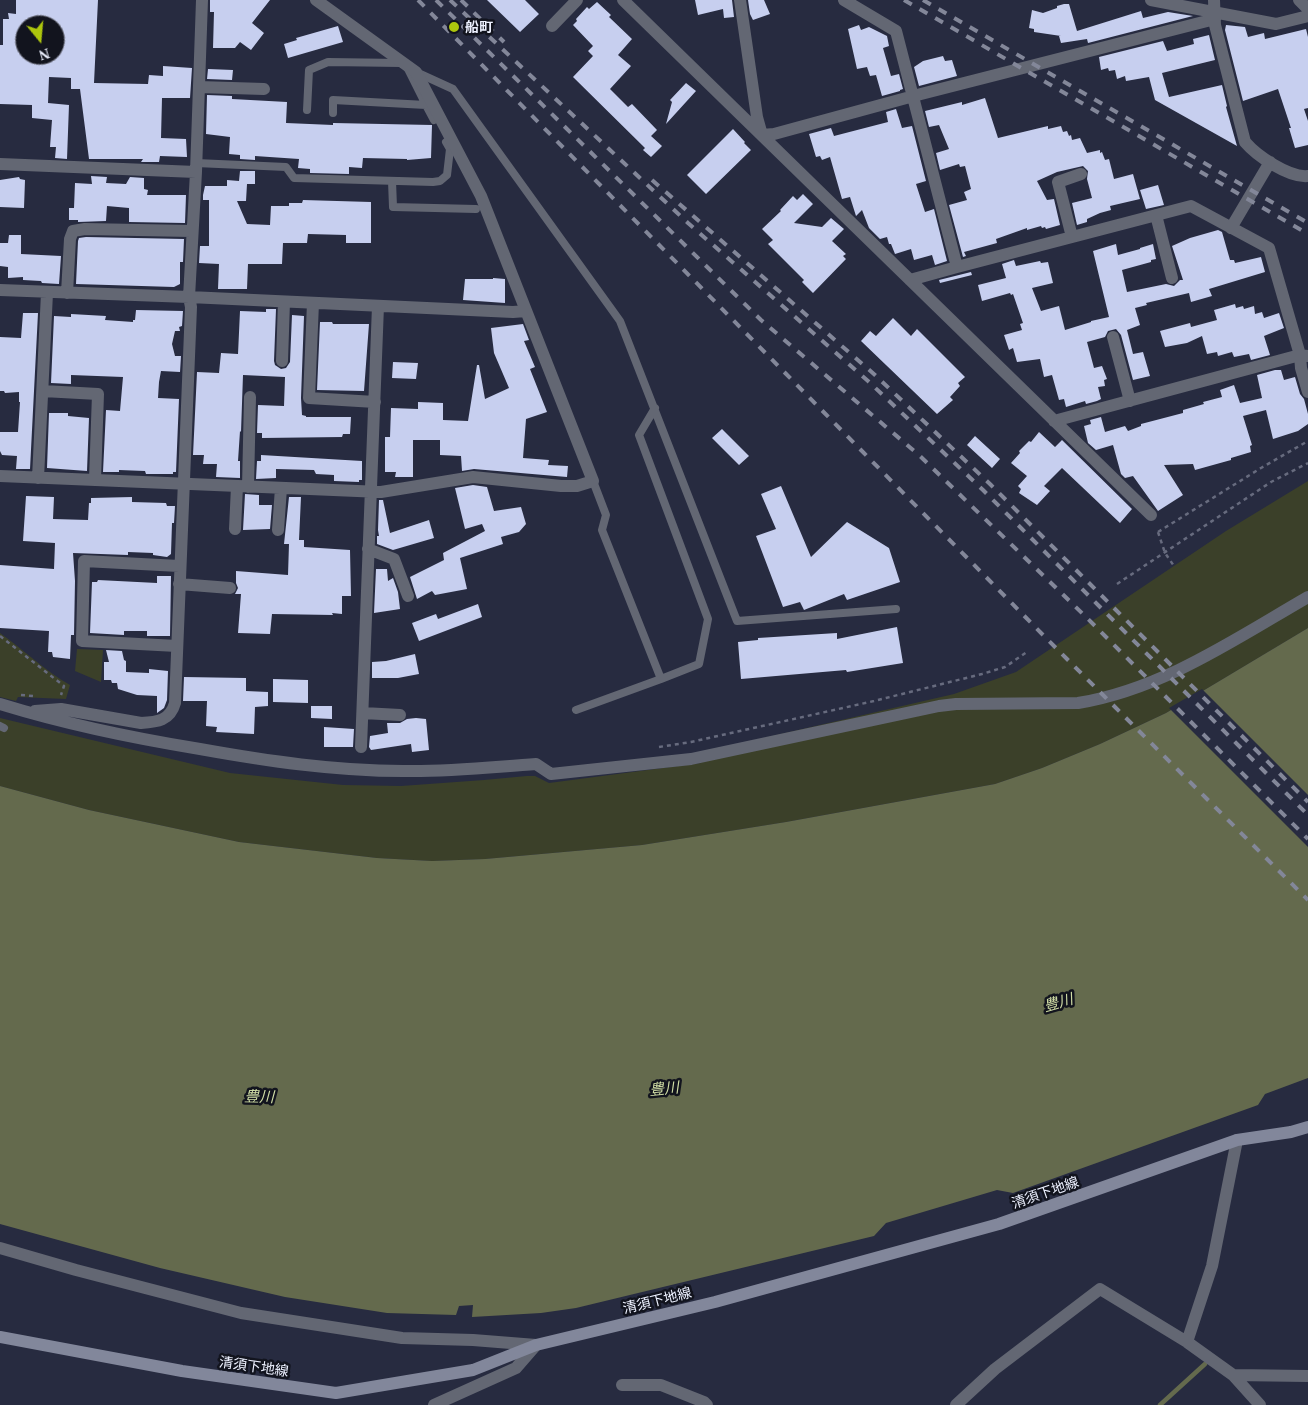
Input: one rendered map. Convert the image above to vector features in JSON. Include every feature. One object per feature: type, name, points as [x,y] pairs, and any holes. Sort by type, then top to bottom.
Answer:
[{"type":"main road","name":"清須下地線","points":[[0,1337],[182,1371],[336,1393],[473,1370],[536,1345],[715,1302],[999,1224],[1237,1140],[1291,1132],[1308,1127]]},
{"type":"street","points":[[25,712],[61,709],[141,722],[160,720],[172,712],[175,703],[179,566],[191,307],[189,297],[202,0]]},
{"type":"street","points":[[0,476],[370,492],[413,488],[473,477],[561,486],[577,486],[593,481],[481,196],[409,67],[316,0]]},
{"type":"street","points":[[552,26],[577,0]]},
{"type":"street","points":[[622,0],[1151,514]]},
{"type":"street","points":[[740,0],[757,117],[762,135]]},
{"type":"street","points":[[844,0],[896,31],[956,266]]},
{"type":"street","points":[[1151,0],[1276,24],[1308,16]]},
{"type":"street","points":[[1299,0],[1308,9]]},
{"type":"street","points":[[762,135],[774,134],[912,97],[1214,11]]},
{"type":"street","points":[[1214,11],[1245,142],[1253,151],[1270,162],[1298,177],[1308,176]]},
{"type":"street","points":[[199,87],[264,89]]},
{"type":"street","points":[[1231,228],[1270,162]]},
{"type":"street","points":[[0,164],[196,167]]},
{"type":"street","points":[[1072,237],[1058,182],[1081,174]]},
{"type":"street","points":[[910,280],[956,266],[1191,206],[1269,248],[1304,355],[1301,368],[1308,392]]},
{"type":"street","points":[[1156,215],[1172,278]]},
{"type":"street","points":[[67,293],[70,238],[73,232],[85,229],[192,232]]},
{"type":"street","points":[[0,290],[513,312],[526,311]]},
{"type":"street","points":[[38,478],[47,293]]},
{"type":"street","points":[[282,361],[284,302]]},
{"type":"street","points":[[313,303],[309,398],[375,402]]},
{"type":"street","points":[[362,747],[378,306]]},
{"type":"street","points":[[1113,337],[1130,401]]},
{"type":"street","points":[[1054,421],[1304,355]]},
{"type":"street","points":[[43,391],[98,394],[95,480]]},
{"type":"street","points":[[235,529],[243,487],[250,397]]},
{"type":"street","points":[[278,530],[281,488]]},
{"type":"street","points":[[368,549],[394,559],[408,596]]},
{"type":"street","points":[[177,646],[82,641],[82,632],[84,561],[179,566]]},
{"type":"street","points":[[179,584],[230,588]]},
{"type":"street","points":[[3,705],[62,722],[254,759],[361,770],[405,771],[536,764],[551,774],[691,759],[939,706],[956,704],[1078,703],[1093,701],[1140,687],[1188,666],[1308,597]]},
{"type":"street","points":[[362,713],[400,715]]},
{"type":"street","points":[[1188,1342],[1212,1266],[1237,1140]]},
{"type":"street","points":[[0,1248],[241,1313],[402,1338],[473,1340],[536,1345]]},
{"type":"street","points":[[956,1405],[995,1369],[1100,1289],[1188,1342],[1232,1375],[1260,1405]]},
{"type":"street","points":[[434,1405],[516,1368],[536,1345]]},
{"type":"street","points":[[1232,1375],[1308,1376]]},
{"type":"street","points":[[622,1385],[661,1385],[704,1402],[707,1405]]},
{"type":"lane","points":[[307,110],[309,70],[328,62],[409,67],[452,89],[620,321],[737,621],[896,609]]},
{"type":"lane","points":[[196,167],[286,167],[294,178],[440,181],[447,175],[450,149],[408,71],[409,67]]},
{"type":"lane","points":[[333,113],[333,100],[426,105]]},
{"type":"lane","points":[[392,181],[393,207],[476,209]]},
{"type":"lane","points":[[576,710],[699,664],[708,619],[639,435],[655,408]]},
{"type":"lane","points":[[593,481],[606,516],[602,530],[661,679]]},
{"type":"path","points":[[1158,532],[1308,441]]},
{"type":"path","points":[[1117,584],[1271,482],[1308,463]]},
{"type":"path","points":[[1158,527],[1165,553],[1174,566]]},
{"type":"path","points":[[0,636],[64,686],[62,695],[52,695]]},
{"type":"path","points":[[656,748],[691,742],[874,701],[982,674],[1004,667],[1027,652]]},
{"type":"path","points":[[3,705],[11,693],[33,696]]},
{"type":"shaded area","points":[[1308,481],[1308,628],[1166,713],[1100,744],[1042,768],[995,784],[786,822],[642,845],[485,859],[432,861],[377,858],[239,842],[89,810],[0,786],[0,718],[230,773],[343,785],[401,786],[527,776],[535,776],[549,783],[701,763],[699,753],[954,694],[1016,672],[1226,531]]},
{"type":"shaded area","points":[[0,633],[51,673],[70,685],[66,699],[18,697],[16,701],[0,697]]},
{"type":"shaded area","points":[[77,649],[103,650],[101,682],[75,671]]},
{"type":"water","name":"豊川","points":[[1308,628],[1308,1078],[1265,1094],[1258,1105],[1013,1193],[997,1190],[886,1223],[874,1236],[576,1308],[541,1313],[472,1317],[473,1305],[459,1306],[456,1315],[387,1313],[285,1297],[160,1268],[0,1224],[0,786],[89,810],[239,842],[377,858],[432,861],[485,859],[642,845],[786,822],[995,784],[1042,768],[1100,744],[1166,713]]},
{"type":"pier","points":[[1202,689],[1308,795],[1308,847],[1169,708]]},
{"type":"building","points":[[16,0],[98,0],[94,83],[148,84],[149,75],[163,76],[163,66],[192,68],[190,98],[162,98],[161,138],[186,139],[187,157],[160,156],[159,162],[141,162],[143,159],[89,159],[80,89],[71,89],[71,78],[49,77],[48,103],[69,105],[67,159],[55,158],[56,147],[50,147],[52,120],[32,118],[32,105],[0,104],[0,45],[3,45],[3,19],[9,19],[8,13],[16,14]]},
{"type":"building","points":[[210,0],[270,0],[252,23],[264,33],[251,50],[240,42],[235,48],[213,48],[214,12],[210,12]]},
{"type":"building","points":[[487,0],[525,0],[539,14],[520,32]]},
{"type":"building","points":[[695,0],[732,0],[734,17],[724,18],[723,9],[698,15]]},
{"type":"building","points":[[748,0],[764,0],[770,14],[753,20]]},
{"type":"building","points":[[597,2],[611,15],[609,17],[632,39],[618,55],[631,66],[610,89],[628,107],[632,104],[657,130],[651,136],[662,146],[651,157],[643,150],[645,148],[573,77],[593,56],[588,51],[593,46],[573,25],[587,7],[589,9]]},
{"type":"building","points":[[1064,4],[1069,4],[1077,31],[1141,11],[1143,18],[1168,12],[1193,16],[1088,43],[1087,39],[1061,43],[1059,36],[1061,36],[1034,32],[1034,29],[1029,28],[1032,10],[1043,13]]},
{"type":"building","points":[[859,25],[861,30],[869,27],[887,36],[889,46],[883,48],[891,76],[899,74],[903,89],[900,91],[882,96],[876,75],[870,76],[867,67],[857,69],[848,29]]},
{"type":"building","points":[[1226,25],[1245,27],[1248,37],[1264,33],[1265,39],[1306,29],[1308,37],[1308,108],[1304,109],[1308,121],[1308,145],[1295,148],[1289,128],[1291,128],[1278,89],[1243,101],[1225,30]]},
{"type":"building","points":[[338,26],[343,42],[288,58],[284,44],[297,40],[296,38]]},
{"type":"building","points":[[1209,35],[1215,60],[1162,73],[1169,97],[1222,85],[1237,146],[1155,100],[1149,77],[1126,81],[1125,76],[1117,79],[1115,70],[1109,71],[1108,68],[1101,70],[1099,57],[1163,41],[1167,51],[1194,44],[1193,39]]},
{"type":"building","points":[[943,56],[945,61],[952,60],[957,76],[919,86],[914,67],[923,61]]},
{"type":"building","points":[[208,69],[233,70],[232,80],[207,79]]},
{"type":"building","points":[[686,83],[696,91],[666,124],[672,102],[670,100]]},
{"type":"building","points":[[207,95],[232,96],[232,99],[287,102],[286,123],[432,125],[431,158],[407,160],[363,158],[362,168],[349,167],[349,174],[310,173],[310,169],[298,168],[299,159],[255,156],[255,160],[240,159],[240,155],[229,154],[230,137],[206,134]]},
{"type":"building","points":[[985,98],[998,138],[1048,126],[1048,129],[1061,126],[1063,132],[1067,131],[1069,136],[1071,135],[1072,140],[1080,138],[1087,153],[1100,150],[1105,160],[1109,159],[1114,179],[1133,174],[1140,199],[1110,206],[1111,210],[1100,213],[1087,219],[1087,222],[1077,225],[1072,203],[1092,198],[1087,179],[1088,171],[1083,166],[1057,172],[1037,181],[1047,200],[1054,199],[1060,225],[1046,229],[1041,226],[1027,230],[1027,228],[996,239],[997,243],[964,252],[966,256],[963,257],[949,205],[967,200],[964,192],[971,189],[965,166],[960,167],[959,164],[940,170],[936,153],[949,149],[939,125],[929,127],[925,111],[962,102],[962,105]]},
{"type":"building","points":[[896,109],[902,128],[912,126],[926,181],[916,184],[925,212],[934,209],[947,261],[935,265],[932,255],[914,260],[911,249],[895,254],[887,237],[880,239],[869,228],[862,210],[856,216],[850,197],[842,199],[830,157],[822,160],[820,156],[816,157],[809,134],[831,128],[834,136],[888,122],[886,112]]},
{"type":"building","points":[[733,129],[751,150],[706,194],[687,175]]},
{"type":"building","points":[[240,171],[255,171],[255,184],[247,184],[246,201],[237,201],[247,224],[270,225],[271,206],[289,206],[289,203],[302,203],[303,200],[371,202],[371,243],[346,243],[346,235],[308,234],[307,243],[283,243],[282,264],[248,264],[247,289],[218,289],[219,264],[199,263],[200,246],[209,246],[209,200],[203,200],[203,195],[205,186],[227,186],[227,180],[239,181]]},
{"type":"building","points":[[91,176],[107,177],[106,183],[126,184],[130,177],[144,178],[144,189],[148,190],[147,195],[186,195],[185,223],[129,222],[129,208],[107,206],[106,221],[78,222],[78,220],[69,220],[69,208],[74,208],[75,183],[92,184]]},
{"type":"building","points":[[19,177],[25,180],[24,208],[0,207],[0,180]]},
{"type":"building","points":[[1158,185],[1164,205],[1146,209],[1140,190]]},
{"type":"building","points":[[803,194],[813,204],[794,223],[822,227],[831,218],[844,229],[832,241],[846,254],[843,256],[846,259],[813,293],[802,282],[804,280],[768,244],[773,240],[762,229],[781,211],[793,196],[797,200]]},
{"type":"building","points":[[1218,230],[1222,232],[1230,260],[1234,260],[1235,263],[1261,257],[1265,272],[1209,289],[1212,296],[1191,302],[1189,293],[1146,303],[1147,305],[1135,308],[1140,325],[1127,330],[1133,354],[1143,352],[1150,376],[1133,380],[1121,335],[1116,329],[1108,331],[1105,337],[1087,342],[1094,368],[1102,366],[1107,379],[1104,380],[1105,386],[1098,387],[1101,399],[1097,401],[1086,404],[1085,401],[1066,407],[1064,399],[1059,400],[1052,375],[1044,377],[1040,359],[1017,362],[1013,348],[1009,350],[1004,335],[1022,330],[1020,324],[1023,323],[1013,294],[1011,295],[1010,293],[982,301],[978,285],[1006,278],[1002,264],[1014,260],[1016,266],[1040,261],[1041,263],[1048,262],[1053,283],[1032,288],[1041,311],[1059,306],[1065,330],[1109,317],[1093,251],[1116,244],[1118,255],[1153,244],[1156,259],[1122,270],[1127,292],[1166,284],[1174,286],[1180,280],[1183,280],[1172,246],[1190,238]]},
{"type":"building","points":[[9,235],[21,235],[21,254],[61,256],[59,284],[23,280],[23,277],[8,278],[8,267],[0,266],[0,243],[8,243]]},
{"type":"building","points":[[79,238],[184,239],[183,262],[180,262],[180,284],[174,287],[76,284],[78,241]]},
{"type":"building","points":[[971,272],[972,275],[940,283],[939,280]]},
{"type":"building","points":[[465,279],[505,279],[505,303],[463,300]]},
{"type":"building","points":[[1235,304],[1236,308],[1243,306],[1244,309],[1254,306],[1255,314],[1262,312],[1264,318],[1279,313],[1284,328],[1264,336],[1270,355],[1251,360],[1249,354],[1234,357],[1232,352],[1218,356],[1217,352],[1207,354],[1202,336],[1187,343],[1165,347],[1160,331],[1190,323],[1191,327],[1217,320],[1214,310]]},
{"type":"building","points":[[266,309],[276,309],[274,361],[275,365],[281,369],[286,368],[290,362],[292,315],[304,316],[302,415],[306,417],[351,417],[350,434],[343,434],[342,437],[262,438],[262,433],[257,433],[258,405],[284,406],[285,377],[243,375],[238,461],[240,461],[240,478],[216,477],[217,464],[203,464],[204,455],[193,455],[197,372],[219,373],[221,353],[238,354],[240,311],[266,312]]},
{"type":"building","points":[[136,310],[183,311],[182,326],[179,327],[180,331],[175,331],[172,344],[175,356],[181,356],[180,372],[161,371],[158,398],[179,399],[176,472],[173,472],[173,474],[146,474],[145,471],[119,470],[119,472],[103,472],[106,410],[120,411],[123,377],[71,375],[71,384],[51,383],[54,316],[71,317],[71,314],[106,316],[105,320],[133,322]]},
{"type":"building","points":[[23,313],[38,313],[30,469],[16,469],[17,456],[2,455],[0,451],[0,432],[18,432],[20,402],[19,392],[5,393],[0,391],[0,337],[21,338]]},
{"type":"building","points":[[893,318],[911,336],[917,329],[965,377],[958,383],[960,386],[950,397],[953,400],[937,414],[861,341],[870,331],[876,336]]},
{"type":"building","points":[[320,322],[369,324],[364,391],[317,390]]},
{"type":"building","points":[[523,324],[529,340],[524,341],[535,367],[530,369],[547,412],[526,419],[523,458],[549,460],[548,465],[568,466],[567,477],[474,469],[462,471],[461,456],[440,455],[440,440],[413,440],[413,477],[395,477],[396,472],[385,472],[385,437],[390,437],[391,408],[418,409],[418,402],[443,403],[443,420],[468,421],[477,365],[479,365],[485,399],[509,388],[494,353],[491,328]]},
{"type":"building","points":[[393,362],[418,363],[416,379],[392,378]]},
{"type":"building","points":[[1281,370],[1284,380],[1295,377],[1300,394],[1304,399],[1308,414],[1308,424],[1298,431],[1273,439],[1266,410],[1243,416],[1252,445],[1250,446],[1251,452],[1195,470],[1193,464],[1164,465],[1183,495],[1158,511],[1133,476],[1125,478],[1121,474],[1113,445],[1096,450],[1088,443],[1084,426],[1091,424],[1090,420],[1101,417],[1105,432],[1125,426],[1128,431],[1141,426],[1141,424],[1183,413],[1183,410],[1222,397],[1220,390],[1234,385],[1240,403],[1262,398],[1257,375]]},
{"type":"building","points":[[49,413],[68,413],[68,416],[89,418],[87,471],[47,468]]},
{"type":"building","points":[[722,429],[749,456],[739,465],[712,438]]},
{"type":"building","points":[[1039,432],[1055,447],[1062,440],[1132,509],[1120,523],[1062,468],[1044,486],[1050,491],[1037,505],[1019,493],[1021,489],[1018,486],[1027,476],[1011,463],[1020,453],[1019,451],[1029,441],[1031,442]]},
{"type":"building","points":[[975,436],[1000,459],[992,468],[967,445]]},
{"type":"building","points":[[261,455],[362,461],[362,480],[359,480],[359,482],[334,481],[334,475],[316,474],[314,470],[276,469],[276,478],[256,479],[257,461],[261,461]]},
{"type":"building","points":[[473,485],[487,487],[494,511],[521,507],[526,524],[519,532],[501,537],[503,544],[460,558],[467,589],[435,595],[432,591],[417,599],[410,577],[444,560],[443,553],[485,531],[482,524],[465,529],[455,488]]},
{"type":"building","points":[[781,486],[811,557],[847,522],[889,548],[900,582],[847,600],[844,594],[804,610],[800,602],[783,607],[756,536],[776,529],[761,494]]},
{"type":"building","points":[[245,494],[259,495],[259,505],[272,505],[270,529],[243,530]]},
{"type":"building","points":[[26,496],[54,497],[53,519],[88,520],[91,498],[132,497],[132,502],[166,503],[167,506],[175,506],[174,523],[172,523],[171,554],[167,557],[153,555],[153,553],[128,552],[128,555],[73,553],[75,581],[74,635],[71,635],[70,659],[53,657],[52,652],[48,652],[49,631],[0,628],[0,565],[54,569],[55,543],[23,541]]},
{"type":"building","points":[[289,497],[301,497],[299,540],[304,540],[304,547],[350,550],[351,596],[342,596],[342,614],[272,614],[270,634],[238,633],[241,594],[235,594],[238,588],[236,571],[288,575],[289,544],[284,544]]},
{"type":"building","points":[[379,500],[383,500],[390,533],[429,520],[434,538],[393,550],[377,544],[377,536],[379,536]]},
{"type":"building","points":[[376,569],[387,569],[388,581],[393,578],[398,592],[400,609],[374,613]]},
{"type":"building","points":[[157,576],[171,576],[170,636],[147,636],[147,631],[124,631],[124,635],[90,633],[92,582],[97,582],[98,580],[157,583]]},
{"type":"building","points":[[478,604],[482,617],[419,641],[412,623],[436,614],[438,619]]},
{"type":"building","points":[[897,627],[903,663],[847,672],[846,670],[741,679],[738,642],[758,640],[758,638],[837,633],[837,639]]},
{"type":"building","points":[[106,650],[122,651],[126,661],[126,672],[149,673],[149,669],[168,671],[167,700],[164,708],[157,713],[157,696],[137,695],[118,689],[117,683],[112,683],[111,680],[104,680],[104,662],[109,662]]},
{"type":"building","points":[[415,654],[419,674],[398,678],[372,678],[372,662],[386,661]]},
{"type":"building","points":[[184,677],[246,678],[246,691],[268,692],[268,706],[255,707],[254,734],[216,732],[217,727],[206,726],[207,701],[183,701]]},
{"type":"building","points":[[273,679],[308,680],[308,703],[273,702]]},
{"type":"building","points":[[311,706],[332,706],[332,719],[311,718]]},
{"type":"building","points":[[407,719],[426,719],[429,750],[412,752],[411,744],[371,750],[369,747],[370,736],[388,733],[387,723],[400,723]]},
{"type":"building","points":[[324,727],[354,729],[353,747],[324,747]]},
{"type":"waterway","points":[[1160,1405],[1205,1364]]},
{"type":"railway","points":[[418,0],[1047,639],[1308,900]]},
{"type":"railway","points":[[436,0],[761,320],[920,456],[1084,615],[1308,839]]},
{"type":"railway","points":[[450,0],[688,223],[868,381],[983,490],[1308,815]]},
{"type":"railway","points":[[461,0],[504,42]]},
{"type":"railway","points":[[904,0],[1308,234]]},
{"type":"railway","points":[[923,0],[1308,223]]},
{"type":"railway","points":[[652,180],[875,375],[991,485],[1308,802]]},
{"type":"place","name":"船町","points":[[454,27]]}]
